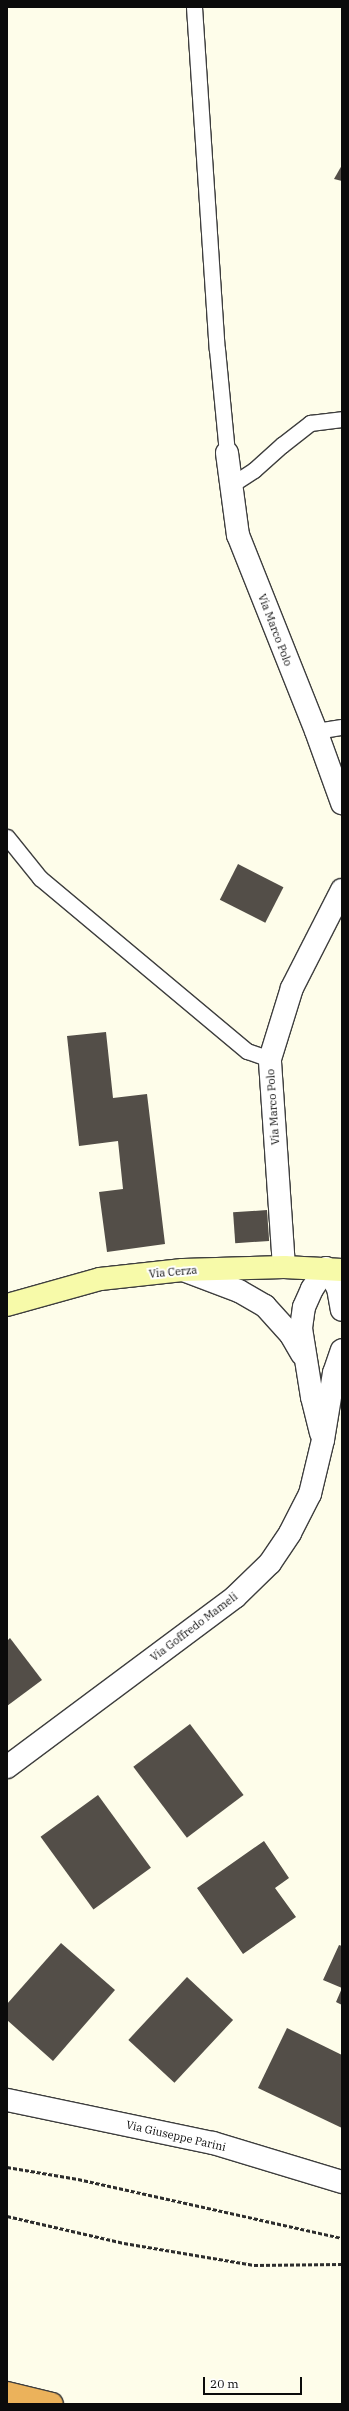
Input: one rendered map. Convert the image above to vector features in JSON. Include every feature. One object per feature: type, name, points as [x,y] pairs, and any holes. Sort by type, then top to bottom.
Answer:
[{"type":"highway","points":[[7,2393],[52,2404]]},
{"type":"main road","name":"Via Cerza","points":[[7,1305],[100,1279],[183,1270],[284,1267],[334,1269]]},
{"type":"street","name":"Via Marco Polo","points":[[227,453],[238,535],[316,731],[342,803]]},
{"type":"street","name":"Via Marco Polo","points":[[284,1267],[270,1059],[292,988],[342,890]]},
{"type":"street","points":[[334,1269],[342,1310]]},
{"type":"street","points":[[323,1440],[312,1397],[301,1328],[304,1307],[312,1289],[334,1269]]},
{"type":"street","points":[[183,1270],[239,1291],[265,1306],[291,1335],[306,1359]]},
{"type":"street","name":"Via Goffredo Mameli","points":[[7,1767],[235,1597],[270,1562],[290,1532],[310,1494],[323,1440],[334,1372],[342,1350]]},
{"type":"street","name":"Via Giuseppe Parini","points":[[7,2100],[213,2143],[342,2182]]},
{"type":"lane","points":[[194,7],[217,349],[227,453]]},
{"type":"lane","points":[[231,484],[254,470],[310,423],[342,419]]},
{"type":"lane","points":[[316,731],[342,727]]},
{"type":"lane","points":[[7,837],[40,878],[247,1051],[270,1059]]},
{"type":"path","points":[[7,2167],[78,2179],[342,2238]]},
{"type":"path","points":[[7,2216],[124,2242],[254,2265],[342,2264]]},
{"type":"building","points":[[342,165],[342,181],[334,179]]},
{"type":"building","points":[[238,864],[283,887],[265,923],[220,900]]},
{"type":"building","points":[[106,1032],[113,1098],[147,1094],[165,1244],[107,1252],[99,1192],[123,1189],[118,1141],[79,1146],[67,1036]]},
{"type":"building","points":[[267,1210],[269,1241],[235,1243],[233,1212]]},
{"type":"building","points":[[10,1638],[42,1680],[7,1706],[7,1641]]},
{"type":"building","points":[[190,1724],[244,1795],[187,1838],[133,1767]]},
{"type":"building","points":[[98,1795],[151,1868],[93,1910],[41,1837]]},
{"type":"building","points":[[264,1841],[289,1878],[275,1888],[296,1917],[243,1954],[197,1888]]},
{"type":"building","points":[[61,1943],[115,1990],[53,2061],[7,2020],[7,2004]]},
{"type":"building","points":[[339,1945],[342,1946],[342,1988],[323,1980]]},
{"type":"building","points":[[187,1977],[233,2020],[174,2083],[128,2040]]},
{"type":"building","points":[[342,1988],[342,2005],[336,2002]]},
{"type":"building","points":[[287,2028],[342,2055],[342,2128],[258,2088]]}]
